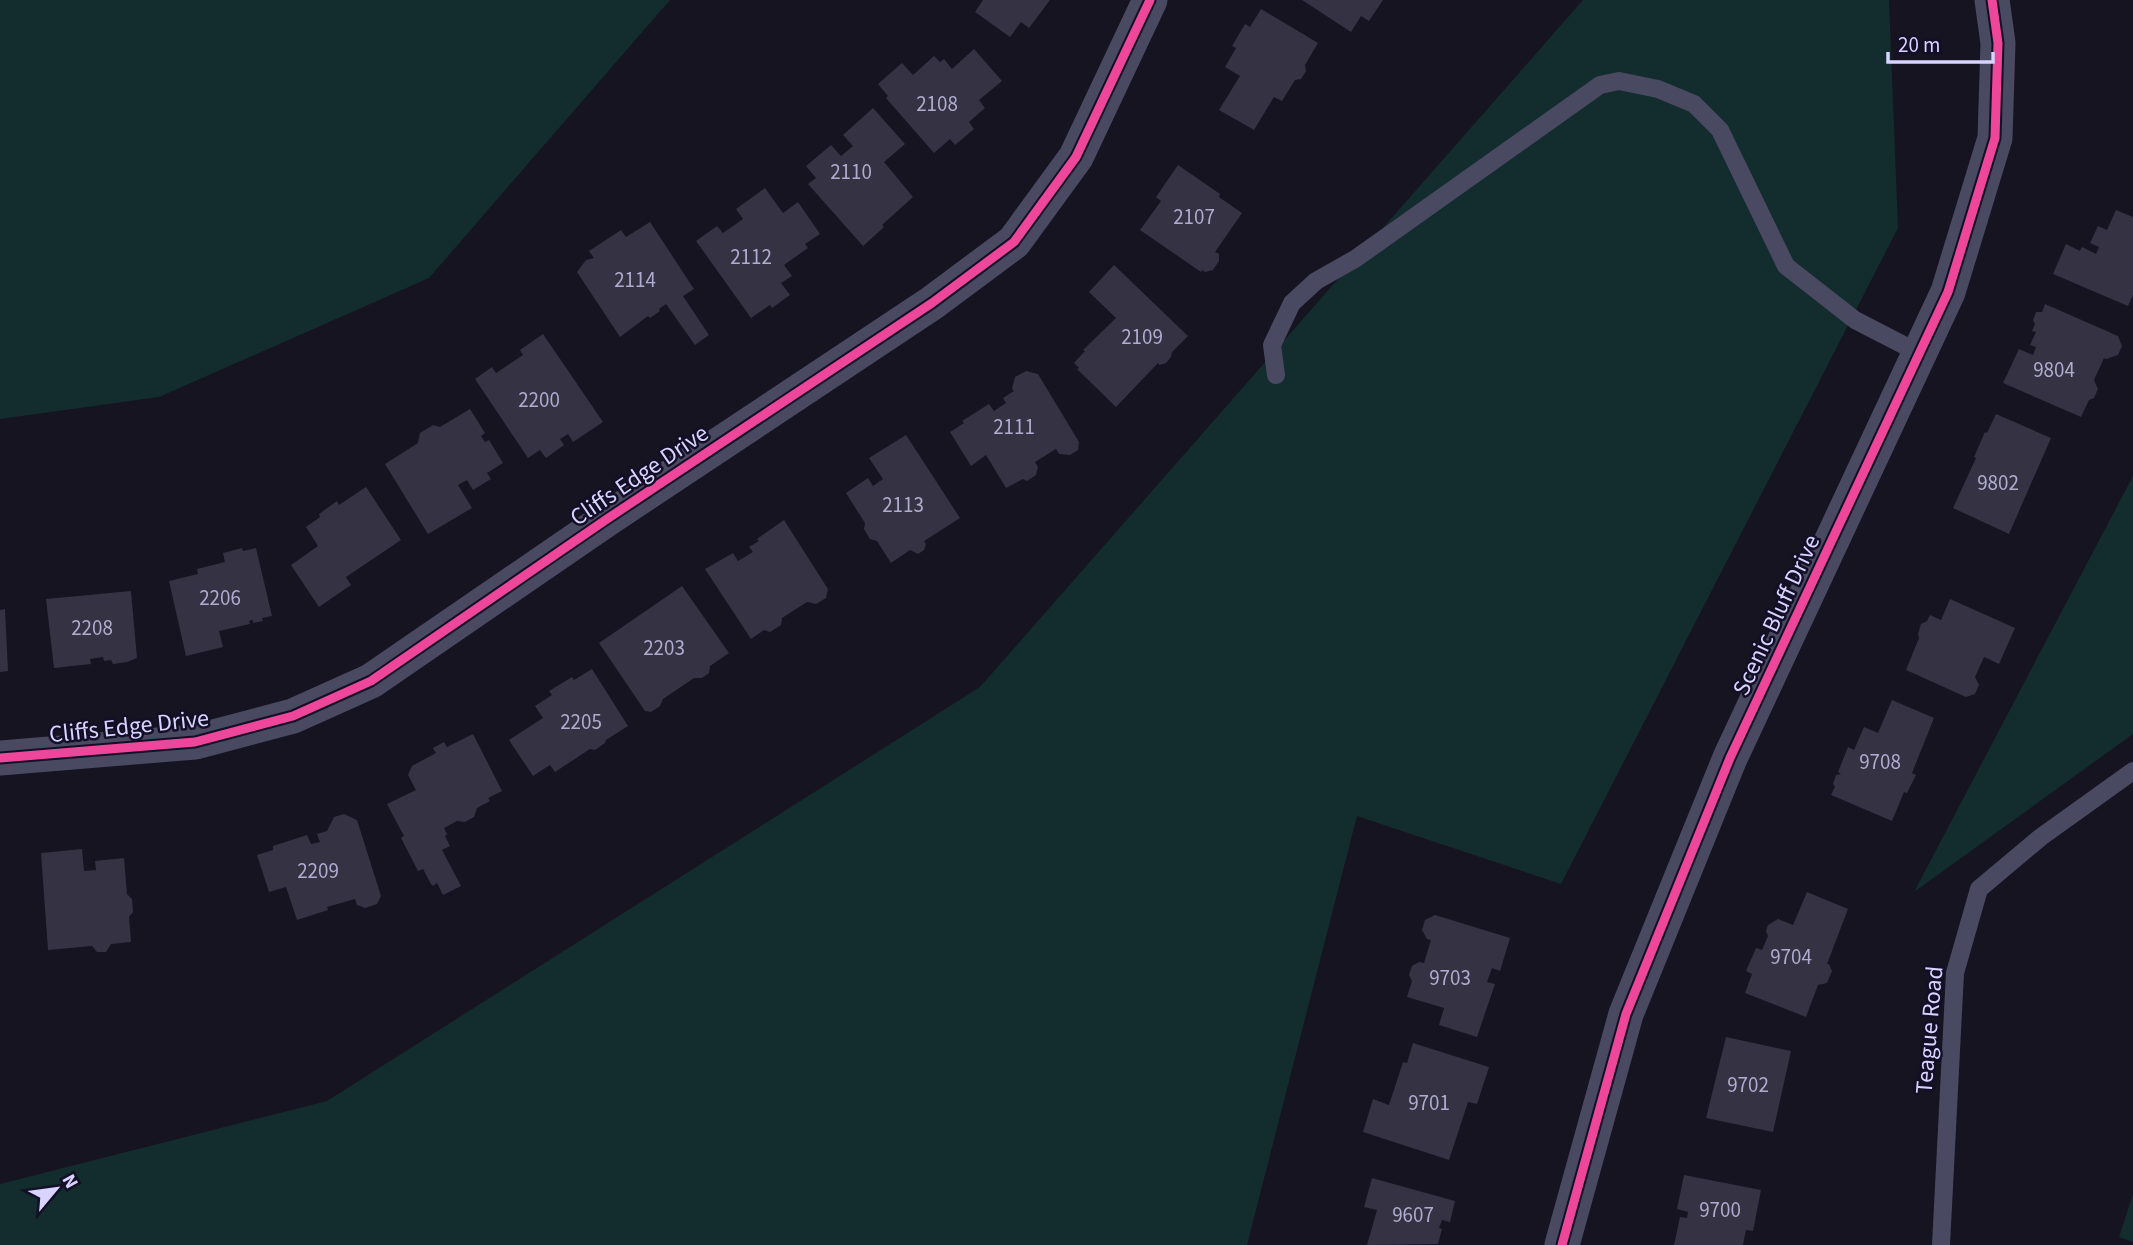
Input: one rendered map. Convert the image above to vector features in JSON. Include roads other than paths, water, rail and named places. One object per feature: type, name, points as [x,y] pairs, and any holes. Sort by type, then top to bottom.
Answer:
[{"type":"street","name":"Cliffs Edge Drive","points":[[0,758],[195,742],[293,716],[371,681],[607,519],[932,303],[1014,242],[1076,157],[1150,0]]},
{"type":"street","name":"Scenic Bluff Drive","points":[[1562,1245],[1626,1014],[1730,758],[1948,292],[1995,138],[1998,43],[1992,0]]},
{"type":"lane","points":[[1276,375],[1272,345],[1292,303],[1316,281],[1355,259],[1600,85],[1619,81],[1658,89],[1694,104],[1720,130],[1786,266],[1855,320],[1919,353]]},
{"type":"lane","name":"Teague Road","points":[[1941,1245],[1955,973],[1979,889],[2041,837],[2133,771]]}]
